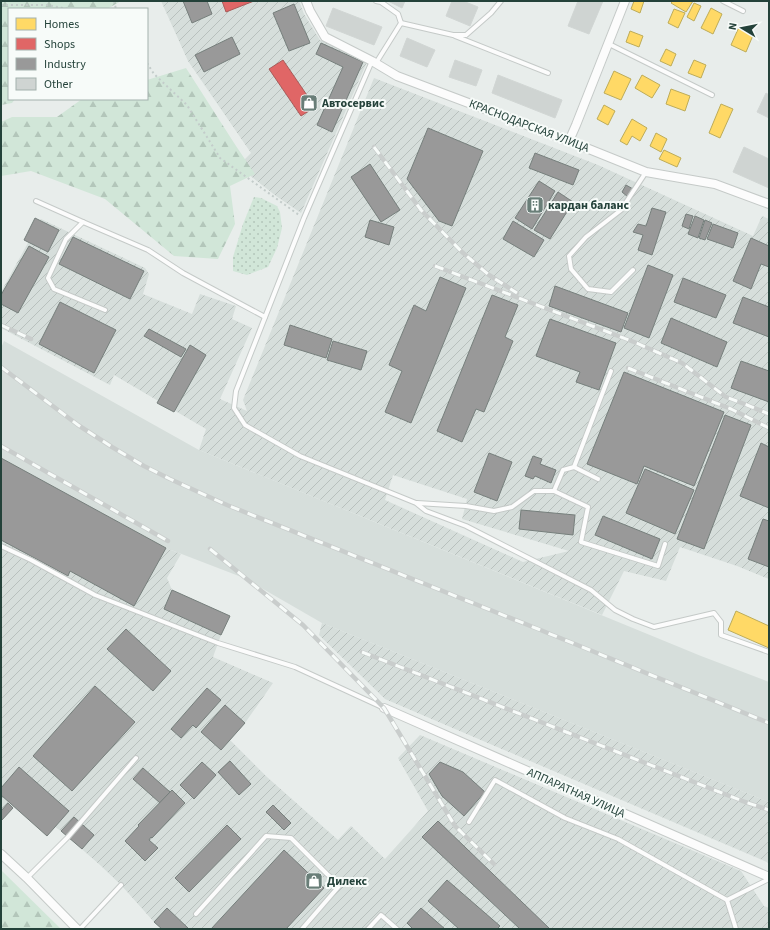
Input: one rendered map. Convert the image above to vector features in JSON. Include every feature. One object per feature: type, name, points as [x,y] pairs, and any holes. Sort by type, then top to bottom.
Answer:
[{"type":"street","name":"КРАСНОДАРСКАЯ УЛИЦА","points":[[306,1],[325,37],[374,62],[397,76],[569,141],[646,172],[715,184],[769,204]]},
{"type":"street","points":[[569,141],[625,1]]},
{"type":"street","name":"АППАРАТНАЯ УЛИЦА","points":[[384,708],[769,878]]},
{"type":"street","points":[[1,854],[77,929]]},
{"type":"lane","points":[[376,1],[381,2],[398,14],[401,24]]},
{"type":"lane","points":[[453,36],[466,35],[491,13],[501,1]]},
{"type":"lane","points":[[723,1],[743,11]]},
{"type":"lane","points":[[401,24],[453,36],[548,73]]},
{"type":"lane","points":[[401,24],[374,62],[304,218],[236,391],[234,408],[245,426],[300,456],[416,503],[426,511],[466,526],[591,590],[614,610],[633,619],[654,627],[714,613],[721,622],[722,635],[769,652]]},
{"type":"lane","points":[[608,43],[712,95]]},
{"type":"lane","points":[[633,270],[611,292],[588,289],[571,269],[569,256],[586,237],[621,210],[646,172]]},
{"type":"lane","points":[[36,201],[148,250],[183,273],[265,317]]},
{"type":"lane","points":[[83,222],[66,239],[48,278],[54,289],[105,310]]},
{"type":"lane","points":[[574,467],[610,371]]},
{"type":"lane","points":[[554,491],[563,470],[574,467],[598,479]]},
{"type":"lane","points":[[416,503],[466,506],[494,511],[512,507],[534,491],[554,491],[588,507],[581,542],[658,566],[666,544]]},
{"type":"lane","points":[[1,546],[31,560],[95,595],[218,643],[295,668],[384,708]]},
{"type":"lane","points":[[27,878],[68,837],[136,758]]},
{"type":"lane","points":[[469,822],[495,780],[565,818],[618,839],[727,900],[736,929]]},
{"type":"lane","points":[[196,914],[266,836],[291,838],[327,874],[340,884],[302,929]]},
{"type":"lane","points":[[727,900],[769,878]]},
{"type":"lane","points":[[80,929],[121,885]]},
{"type":"lane","points":[[368,929],[382,915],[396,929]]},
{"type":"path","points":[[1,5],[46,5],[63,8]]},
{"type":"path","points":[[148,65],[154,74],[188,105],[220,158],[304,218]]},
{"type":"shaded area","points":[[161,1],[299,1],[304,14],[320,40],[367,62],[301,213],[276,196],[238,166],[251,153],[188,61]]},
{"type":"shaded area","points":[[374,78],[598,165],[753,236],[762,216],[769,219],[769,579],[737,566],[680,547],[666,581],[624,571],[602,615],[199,450],[206,429],[114,375],[110,385],[1,328],[1,292],[41,219],[145,268],[149,274],[143,294],[192,314],[200,294],[236,306],[232,319],[252,328],[220,399],[247,411],[243,400]],"holes":[[[393,475],[467,499],[462,519],[569,551],[523,562],[385,500]]]},
{"type":"shaded area","points":[[4,341],[199,450],[701,656],[769,682],[769,802],[322,623],[244,578],[166,548],[1,458],[1,348]]},
{"type":"shaded area","points":[[1,458],[166,548],[181,554],[167,578],[172,590],[230,616],[213,657],[273,683],[245,723],[230,740],[267,777],[338,840],[351,826],[385,859],[428,811],[398,758],[420,735],[741,871],[764,906],[769,908],[769,929],[162,929],[121,885],[61,831],[14,806],[1,821]]},
{"type":"shaded area","points":[[322,623],[769,802],[769,863],[385,699],[319,635]]},
{"type":"green space","points":[[1,1],[121,1],[109,8],[8,8],[8,100],[14,100],[12,103],[1,105]]},
{"type":"green space","points":[[186,68],[255,174],[230,186],[235,224],[218,259],[174,256],[105,199],[31,171],[1,176],[1,122],[12,117],[57,117],[81,100],[148,100],[148,80]]},
{"type":"green space","points":[[254,197],[261,198],[277,206],[280,212],[282,228],[277,248],[268,267],[247,275],[233,271],[233,257],[243,224]]},
{"type":"green space","points":[[1,870],[61,929],[1,929]]},
{"type":"building: Homes","points":[[634,1],[644,1],[640,13],[631,9]]},
{"type":"building: Homes","points":[[673,1],[693,1],[686,12],[671,3]]},
{"type":"building: Homes","points":[[694,3],[701,6],[694,21],[687,17]]},
{"type":"building: Homes","points":[[711,8],[722,14],[713,34],[701,28]]},
{"type":"building: Homes","points":[[674,9],[685,13],[678,28],[668,23]]},
{"type":"building: Homes","points":[[739,27],[754,33],[746,52],[731,45]]},
{"type":"building: Homes","points":[[630,31],[643,36],[639,47],[626,42]]},
{"type":"building: Homes","points":[[666,49],[676,54],[671,66],[660,61]]},
{"type":"building: Homes","points":[[694,60],[706,65],[701,78],[688,73]]},
{"type":"building: Homes","points":[[614,71],[631,79],[621,100],[604,93]]},
{"type":"building: Homes","points":[[642,75],[660,85],[652,98],[635,88]]},
{"type":"building: Homes","points":[[671,89],[690,96],[685,111],[666,104]]},
{"type":"building: Homes","points":[[721,104],[733,109],[720,138],[709,133]]},
{"type":"building: Homes","points":[[604,105],[615,111],[608,125],[597,119]]},
{"type":"building: Homes","points":[[632,119],[647,128],[640,141],[632,136],[627,145],[620,141]]},
{"type":"building: Homes","points":[[656,133],[667,139],[661,152],[650,146]]},
{"type":"building: Homes","points":[[664,150],[681,158],[677,167],[659,159]]},
{"type":"building: Homes","points":[[736,611],[769,626],[769,648],[728,630]]},
{"type":"building: Shops","points":[[222,1],[254,1],[226,12]]},
{"type":"building: Shops","points":[[283,60],[315,107],[301,116],[269,69]]},
{"type":"building: Industry","points":[[183,1],[207,1],[212,14],[192,23]]},
{"type":"building: Industry","points":[[294,4],[310,43],[289,51],[273,13]]},
{"type":"building: Industry","points":[[232,37],[240,54],[204,72],[195,55]]},
{"type":"building: Industry","points":[[321,43],[363,62],[332,132],[317,125],[343,67],[316,54]]},
{"type":"building: Industry","points":[[428,128],[483,151],[452,226],[439,221],[407,179]]},
{"type":"building: Industry","points":[[535,153],[579,170],[573,185],[529,168]]},
{"type":"building: Industry","points":[[370,164],[400,210],[381,222],[351,177]]},
{"type":"building: Industry","name":"кардан баланс","points":[[539,181],[555,191],[532,229],[515,218]]},
{"type":"building: Industry","points":[[626,185],[633,189],[628,197],[622,192]]},
{"type":"building: Industry","points":[[558,192],[573,202],[550,239],[534,230]]},
{"type":"building: Industry","points":[[652,208],[666,212],[652,255],[638,250],[643,235],[633,232],[638,224],[646,226]]},
{"type":"building: Industry","points":[[686,214],[693,216],[689,229],[682,226]]},
{"type":"building: Industry","points":[[695,216],[704,220],[698,238],[688,234]]},
{"type":"building: Industry","points":[[35,218],[59,230],[48,252],[24,240]]},
{"type":"building: Industry","points":[[370,220],[394,227],[389,245],[365,237]]},
{"type":"building: Industry","points":[[705,220],[712,223],[705,240],[699,238]]},
{"type":"building: Industry","points":[[513,221],[544,240],[534,257],[503,239]]},
{"type":"building: Industry","points":[[713,224],[738,233],[733,248],[707,239]]},
{"type":"building: Industry","points":[[73,237],[144,271],[130,299],[59,264]]},
{"type":"building: Industry","points":[[751,238],[769,246],[769,267],[761,264],[751,289],[733,281]]},
{"type":"building: Industry","points":[[29,246],[49,257],[18,313],[1,304],[1,295]]},
{"type":"building: Industry","points":[[648,265],[673,275],[649,338],[624,328]]},
{"type":"building: Industry","points":[[440,277],[466,288],[411,423],[385,412],[402,371],[389,365],[414,305],[426,311]]},
{"type":"building: Industry","points":[[683,278],[726,295],[716,318],[674,302]]},
{"type":"building: Industry","points":[[555,286],[628,313],[621,332],[549,306]]},
{"type":"building: Industry","points":[[492,295],[518,305],[505,337],[513,341],[484,412],[476,409],[462,442],[437,431]]},
{"type":"building: Industry","points":[[743,297],[769,307],[769,337],[733,323]]},
{"type":"building: Industry","points":[[60,302],[116,330],[94,373],[39,344]]},
{"type":"building: Industry","points":[[671,318],[727,342],[717,367],[661,343]]},
{"type":"building: Industry","points":[[550,319],[616,343],[599,390],[576,382],[580,372],[536,356]]},
{"type":"building: Industry","points":[[290,325],[332,339],[326,358],[284,345]]},
{"type":"building: Industry","points":[[149,329],[186,349],[181,357],[144,336]]},
{"type":"building: Industry","points":[[333,341],[367,351],[361,370],[327,360]]},
{"type":"building: Industry","points":[[190,345],[206,355],[174,412],[157,403]]},
{"type":"building: Industry","points":[[741,361],[769,371],[769,402],[731,388]]},
{"type":"building: Industry","points":[[624,372],[724,412],[694,486],[644,466],[637,484],[587,464]]},
{"type":"building: Industry","points":[[725,415],[751,425],[704,549],[677,539]]},
{"type":"building: Industry","points":[[761,443],[769,447],[769,508],[740,496]]},
{"type":"building: Industry","points":[[489,453],[512,462],[497,501],[474,492]]},
{"type":"building: Industry","points":[[533,456],[542,459],[540,464],[556,470],[551,483],[535,476],[533,479],[525,476]]},
{"type":"building: Industry","points":[[1,458],[166,548],[134,606],[70,571],[68,576],[1,540]]},
{"type":"building: Industry","points":[[645,469],[694,490],[675,534],[626,513]]},
{"type":"building: Industry","points":[[521,510],[575,515],[573,535],[519,529]]},
{"type":"building: Industry","points":[[603,516],[660,539],[652,559],[595,535]]},
{"type":"building: Industry","points":[[763,519],[769,521],[769,567],[748,559]]},
{"type":"building: Industry","points":[[172,590],[230,616],[221,635],[164,609]]},
{"type":"building: Industry","points":[[126,629],[171,671],[153,691],[107,649]]},
{"type":"building: Industry","points":[[95,686],[135,722],[72,791],[33,756]]},
{"type":"building: Industry","points":[[207,688],[221,700],[196,728],[193,725],[181,738],[171,729]]},
{"type":"building: Industry","points":[[225,705],[245,723],[221,750],[201,732]]},
{"type":"building: Industry","points":[[230,761],[251,784],[239,795],[218,772]]},
{"type":"building: Industry","points":[[202,762],[216,775],[194,799],[180,785]]},
{"type":"building: Industry","points":[[440,762],[463,772],[485,792],[464,816],[442,796],[429,774]]},
{"type":"building: Industry","points":[[19,767],[69,811],[47,836],[1,795],[1,788]]},
{"type":"building: Industry","points":[[143,768],[170,792],[160,803],[133,779]]},
{"type":"building: Industry","points":[[172,790],[185,803],[152,838],[151,837],[149,840],[158,848],[145,861],[125,841],[139,826],[138,825]]},
{"type":"building: Industry","points":[[8,803],[13,808],[1,821],[1,811]]},
{"type":"building: Industry","points":[[273,805],[291,823],[284,830],[266,812]]},
{"type":"building: Industry","points":[[74,817],[94,835],[82,849],[61,831]]},
{"type":"building: Industry","points":[[438,821],[550,929],[520,929],[422,837]]},
{"type":"building: Industry","points":[[227,825],[241,839],[189,892],[175,878]]},
{"type":"building: Industry","points":[[284,850],[324,888],[286,929],[211,929]]},
{"type":"building: Industry","points":[[447,880],[500,926],[497,929],[459,929],[428,901]]},
{"type":"building: Industry","points":[[167,908],[189,929],[162,929],[154,922]]},
{"type":"building: Industry","points":[[421,908],[445,929],[413,929],[407,923]]},
{"type":"building: Other","points":[[388,1],[405,1],[402,8]]},
{"type":"building: Other","points":[[452,1],[463,1],[478,7],[470,26],[446,16]]},
{"type":"building: Other","points":[[578,1],[603,1],[589,34],[568,26]]},
{"type":"building: Other","points":[[333,8],[382,27],[374,45],[326,26]]},
{"type":"building: Other","points":[[407,38],[435,50],[427,67],[400,56]]},
{"type":"building: Other","points":[[455,60],[482,70],[476,86],[449,77]]},
{"type":"building: Other","points":[[498,75],[562,100],[555,118],[492,93]]},
{"type":"building: Other","points":[[766,93],[769,95],[769,118],[757,112]]},
{"type":"building: Other","points":[[744,147],[769,159],[769,188],[733,172]]},
{"type":"railway","points":[[374,147],[421,210],[462,252],[489,275],[517,293]]},
{"type":"railway","points":[[435,266],[634,342],[682,363],[726,397],[769,414]]},
{"type":"railway","points":[[1,325],[31,339]]},
{"type":"railway","points":[[1,367],[78,425],[144,466],[170,479],[227,505],[769,723]]},
{"type":"railway","points":[[628,368],[731,409],[769,428]]},
{"type":"railway","points":[[1,446],[168,541]]},
{"type":"railway","points":[[210,549],[303,625],[384,708],[455,826],[494,864]]},
{"type":"railway","points":[[362,652],[745,802],[769,810]]},
{"type":"place","name":"Автосервис","points":[[309,103]]},
{"type":"place","name":"кардан баланс","points":[[535,205]]},
{"type":"place","name":"Дилекс","points":[[314,881]]}]
